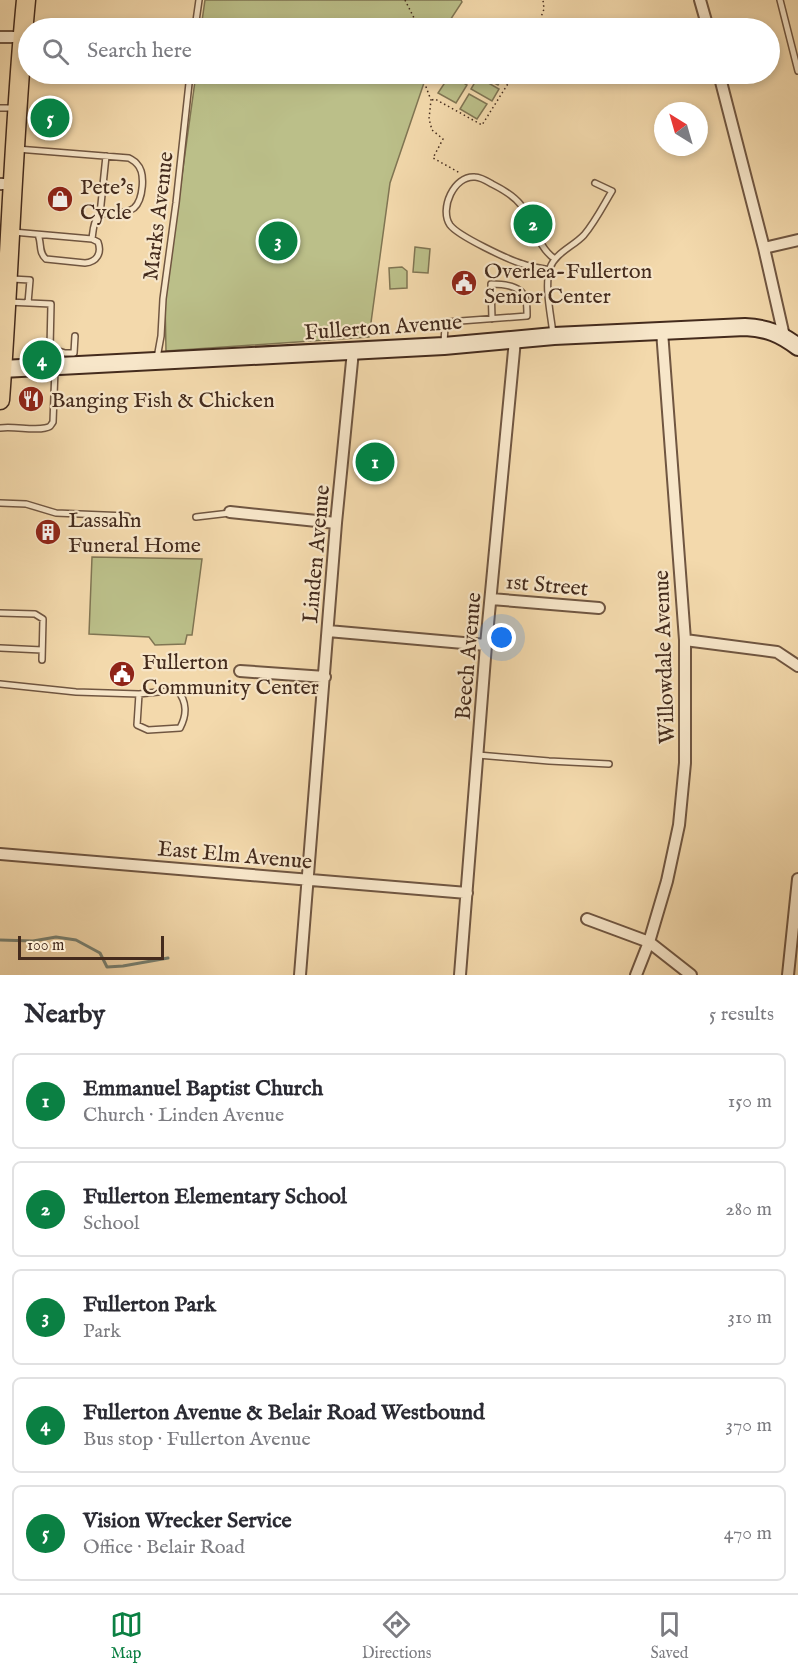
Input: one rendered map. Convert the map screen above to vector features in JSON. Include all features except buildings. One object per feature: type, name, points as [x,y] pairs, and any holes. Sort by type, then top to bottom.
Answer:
[{"type":"main road","points":[[24,18],[26,0]]},
{"type":"main road","points":[[0,400],[4,305],[11,231],[6,184],[15,149],[9,108],[18,59]]},
{"type":"street","points":[[700,0],[705,18]]},
{"type":"street","points":[[0,37],[18,37]]},
{"type":"street","points":[[722,84],[784,336]]},
{"type":"street","points":[[764,248],[798,240]]},
{"type":"street","name":"Fullerton Avenue","points":[[2,369],[62,362],[156,362],[444,346],[554,336],[758,328],[771,330],[784,336],[798,347]]},
{"type":"street","name":"Willowdale Avenue","points":[[636,975],[649,942],[679,825],[686,734],[685,640],[662,331]]},
{"type":"street","name":"Beech Avenue","points":[[460,975],[486,645],[515,340]]},
{"type":"street","name":"Linden Avenue","points":[[300,975],[336,523],[353,351]]},
{"type":"street","points":[[230,513],[336,523]]},
{"type":"street","name":"1st Street","points":[[491,599],[599,608]]},
{"type":"street","points":[[328,631],[486,645]]},
{"type":"street","points":[[685,640],[777,652],[798,666]]},
{"type":"street","points":[[240,670],[325,677]]},
{"type":"street","name":"East Elm Avenue","points":[[0,854],[467,893]]},
{"type":"street","points":[[788,975],[798,879]]},
{"type":"street","points":[[587,919],[649,942],[690,975]]},
{"type":"lane","points":[[196,18],[199,0]]},
{"type":"lane","points":[[780,0],[798,71]]},
{"type":"lane","name":"Marks Avenue","points":[[156,362],[161,336],[163,298],[189,84]]},
{"type":"lane","points":[[15,149],[129,158],[138,164],[142,175],[139,201],[133,209],[122,213],[100,214]]},
{"type":"lane","points":[[92,239],[96,220],[100,214],[106,156]]},
{"type":"lane","points":[[550,270],[521,264],[476,243],[453,228],[446,216],[448,197],[466,178],[479,177],[492,183],[514,198],[529,217],[546,251],[555,259]]},
{"type":"lane","points":[[554,336],[548,280],[550,270],[555,259],[578,241],[598,215],[612,191],[596,183]]},
{"type":"lane","points":[[11,231],[92,239],[98,242],[99,254],[95,260],[85,263],[46,259],[42,255],[38,235]]},
{"type":"lane","points":[[8,279],[30,280],[28,303]]},
{"type":"lane","points":[[444,346],[447,322],[492,319],[527,316],[526,299],[522,293],[507,284],[492,284],[492,319]]},
{"type":"lane","points":[[4,305],[51,304],[50,348],[62,362]]},
{"type":"lane","points":[[0,429],[12,426],[45,428],[50,426],[53,422],[62,362],[74,353],[75,336]]},
{"type":"lane","points":[[41,348],[50,348]]},
{"type":"lane","points":[[0,503],[26,504],[56,513],[127,516]]},
{"type":"lane","points":[[196,517],[230,513]]},
{"type":"lane","points":[[0,613],[35,614],[44,619],[42,660]]},
{"type":"lane","points":[[0,648],[42,650]]},
{"type":"lane","points":[[0,684],[76,692],[139,694],[177,690],[184,701],[185,709],[184,720],[180,728],[148,730],[137,724],[139,694]]},
{"type":"lane","points":[[478,755],[609,764]]},
{"type":"path","points":[[405,0],[414,18]]},
{"type":"path","points":[[541,18],[544,9],[543,0]]},
{"type":"path","points":[[425,84],[431,100],[429,119],[432,130],[443,139],[433,158],[466,178]]},
{"type":"path","points":[[431,100],[435,99],[482,125],[508,84]]},
{"type":"green space","points":[[205,0],[461,0],[462,2],[452,18],[202,18]]},
{"type":"green space","points":[[195,84],[424,84],[390,183],[369,337],[166,351],[165,299]]},
{"type":"green space","points":[[444,84],[467,85],[456,103],[438,93]]},
{"type":"green space","points":[[474,84],[490,84],[499,89],[492,101],[471,89]]},
{"type":"green space","points":[[469,94],[487,104],[477,119],[460,109]]},
{"type":"green space","points":[[415,247],[430,249],[428,273],[413,272]]},
{"type":"green space","points":[[402,267],[407,271],[407,288],[390,289],[389,268]]},
{"type":"green space","points":[[92,557],[202,559],[192,635],[187,635],[185,644],[155,645],[149,637],[89,634]]},
{"type":"waterway","points":[[0,940],[33,941],[56,937],[76,940],[100,953],[107,967],[168,958]]},
{"type":"place","name":"Vision Wrecker Service","points":[[50,118]]},
{"type":"place","name":"Pete's Cycle","points":[[60,199]]},
{"type":"place","name":"Fullerton Elementary School","points":[[533,224]]},
{"type":"place","name":"Fullerton Park","points":[[278,241]]},
{"type":"place","name":"Overlea-Fullerton Senior Center","points":[[464,283]]},
{"type":"place","name":"Fullerton Avenue & Belair Road Westbound","points":[[42,360]]},
{"type":"place","name":"Banging Fish & Chicken","points":[[31,399]]},
{"type":"place","name":"Emmanuel Baptist Church","points":[[375,462]]},
{"type":"place","name":"Lassahn Funeral Home","points":[[48,532]]},
{"type":"place","name":"Fullerton Community Center","points":[[122,674]]}]
